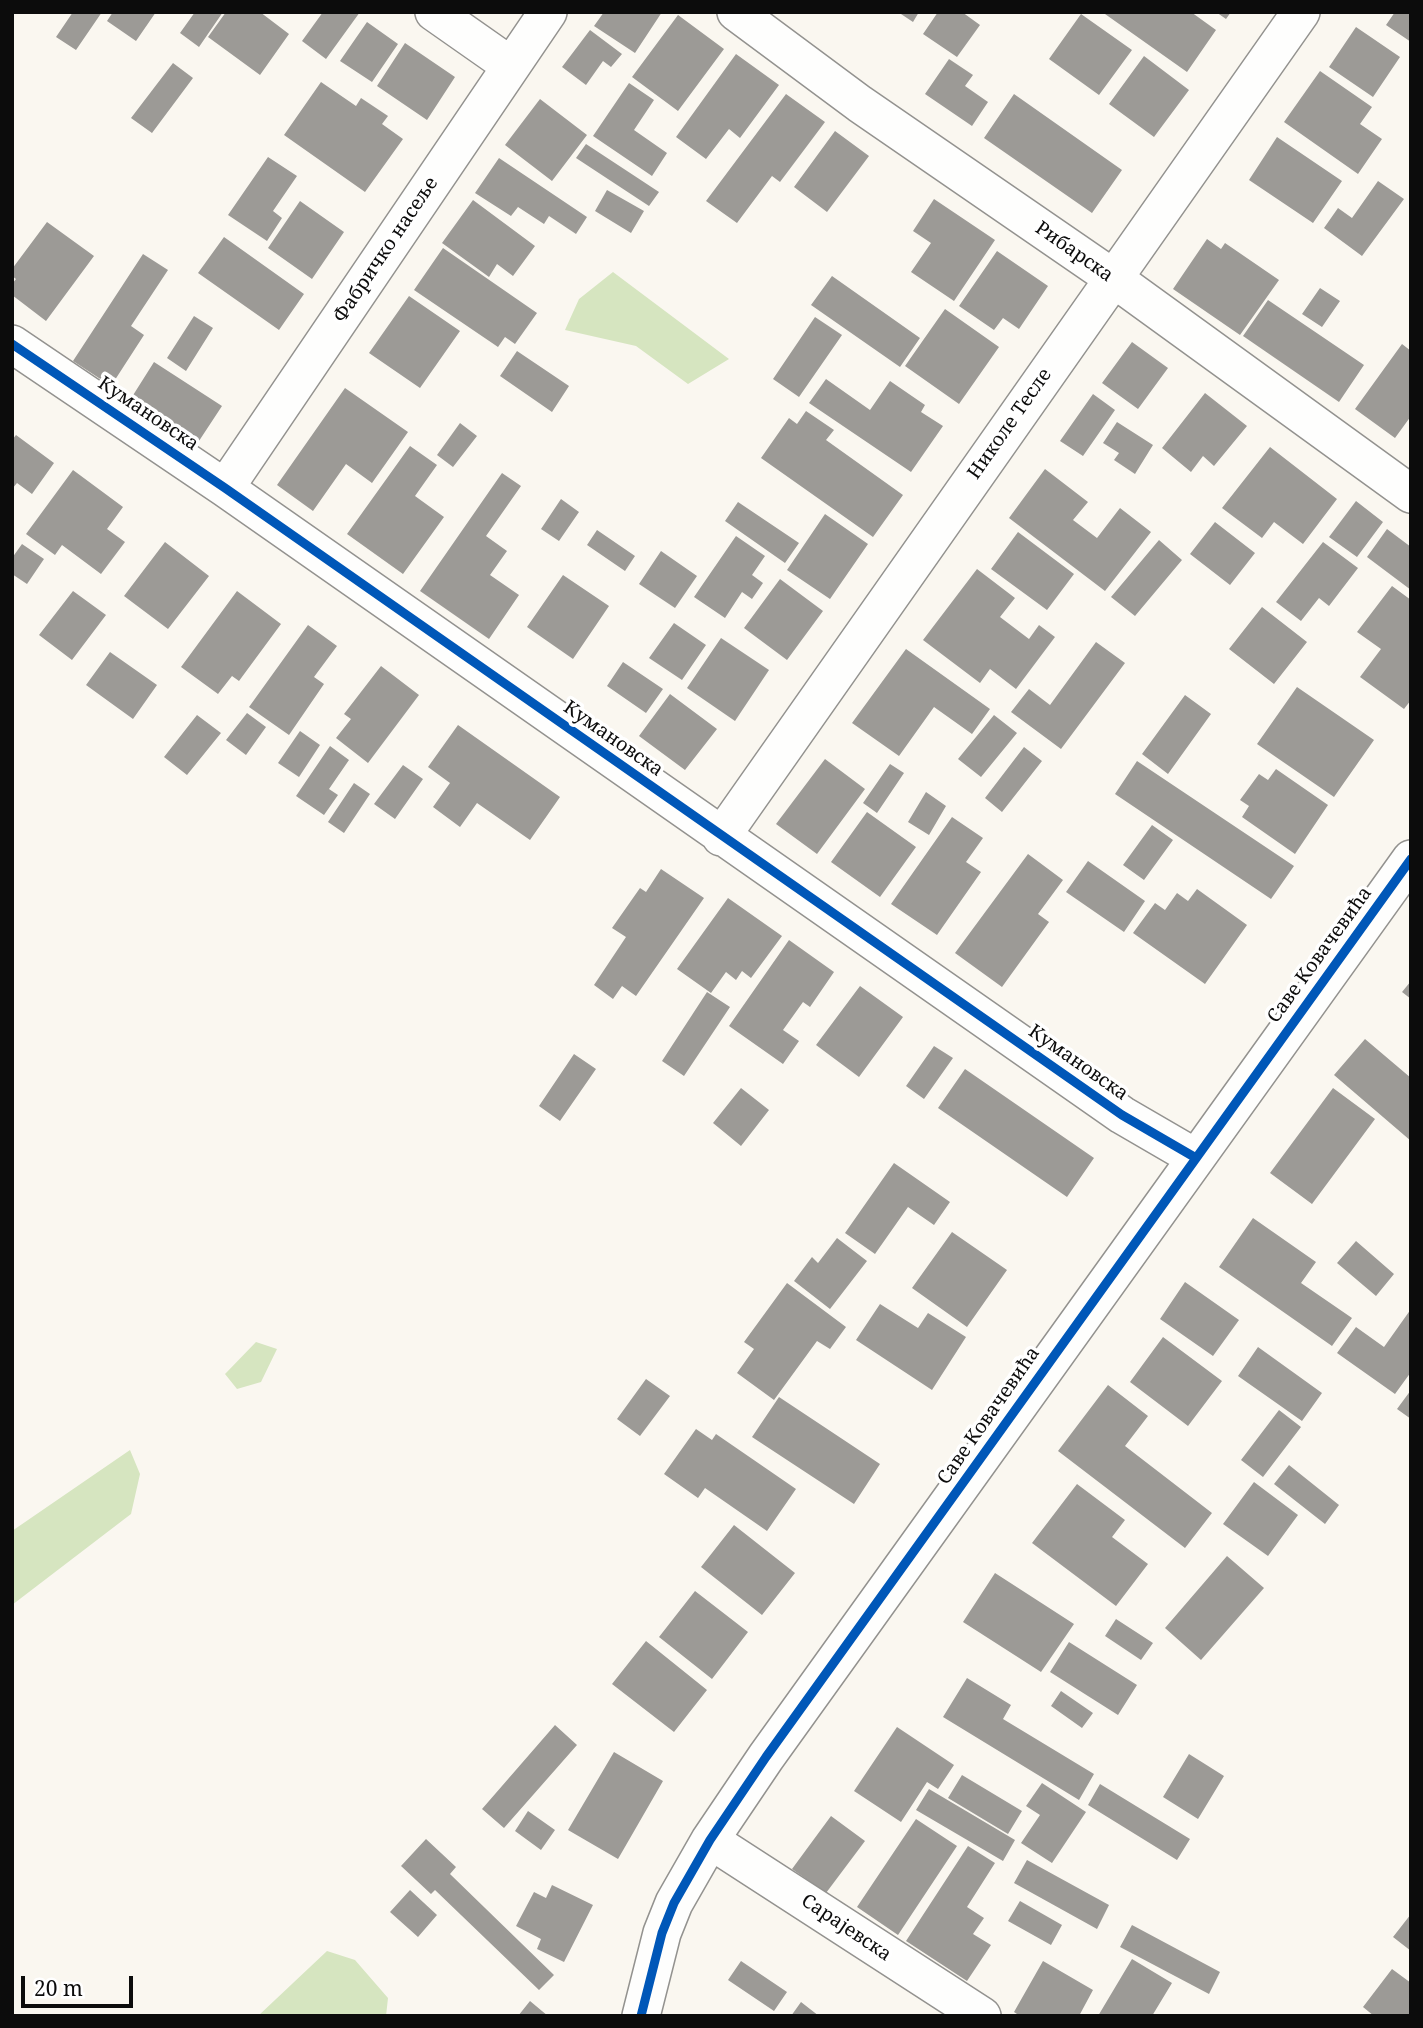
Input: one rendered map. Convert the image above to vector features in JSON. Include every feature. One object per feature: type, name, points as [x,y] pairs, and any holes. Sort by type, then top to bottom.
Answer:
[{"type":"street","points":[[434,12],[511,66]]},
{"type":"street","name":"Фабричко насеље","points":[[225,488],[548,12]]},
{"type":"street","name":"Рибарска","points":[[736,12],[860,104],[1113,278],[1411,494]]},
{"type":"street","name":"Николе Тесле","points":[[721,836],[1301,12]]},
{"type":"street","name":"Кумановска","points":[[12,344],[225,488],[1122,1115],[1196,1158]]},
{"type":"street","name":"Саве Ковачевића","points":[[641,2016],[662,1933],[674,1903],[710,1840],[766,1756],[1411,859]]},
{"type":"street","name":"Сарајевска","points":[[710,1840],[826,1912],[887,1956],[982,2016]]},
{"type":"green space","points":[[613,272],[729,359],[688,384],[636,346],[565,330],[579,299]]},
{"type":"green space","points":[[256,1342],[277,1349],[261,1382],[237,1389],[225,1374]]},
{"type":"green space","points":[[130,1450],[140,1474],[131,1514],[12,1605],[12,1531]]},
{"type":"green space","points":[[327,1951],[355,1960],[388,1998],[386,2016],[258,2016]]},
{"type":"building","points":[[73,12],[102,12],[76,50],[56,37]]},
{"type":"building","points":[[113,12],[156,12],[136,41],[107,21]]},
{"type":"building","points":[[195,12],[223,12],[199,47],[180,33]]},
{"type":"building","points":[[226,12],[260,12],[289,34],[260,75],[208,37]]},
{"type":"building","points":[[323,12],[360,12],[326,59],[302,41]]},
{"type":"building","points":[[604,12],[662,12],[635,53],[594,26]]},
{"type":"building","points":[[898,12],[919,12],[913,22]]},
{"type":"building","points":[[938,12],[962,12],[980,25],[957,57],[923,34]]},
{"type":"building","points":[[1191,12],[1216,30],[1187,72],[1105,14]]},
{"type":"building","points":[[1216,12],[1231,12],[1226,19]]},
{"type":"building","points":[[1395,12],[1411,12],[1411,42],[1386,25]]},
{"type":"building","points":[[1081,14],[1132,50],[1099,95],[1049,59]]},
{"type":"building","points":[[678,15],[724,49],[678,111],[632,77]]},
{"type":"building","points":[[367,22],[398,44],[372,82],[340,61]]},
{"type":"building","points":[[1356,27],[1400,57],[1373,97],[1329,67]]},
{"type":"building","points":[[590,30],[622,54],[611,67],[603,61],[586,85],[562,67]]},
{"type":"building","points":[[405,43],[455,77],[427,120],[377,86]]},
{"type":"building","points":[[736,54],[779,85],[740,138],[729,129],[706,159],[676,137]]},
{"type":"building","points":[[1144,56],[1189,90],[1154,137],[1109,104]]},
{"type":"building","points":[[949,59],[973,75],[965,86],[988,102],[972,126],[925,94]]},
{"type":"building","points":[[173,63],[193,78],[152,133],[131,118]]},
{"type":"building","points":[[1320,71],[1372,107],[1360,124],[1382,139],[1358,174],[1284,122]]},
{"type":"building","points":[[321,82],[356,106],[361,98],[388,116],[382,124],[403,139],[365,192],[284,135]]},
{"type":"building","points":[[629,83],[654,100],[634,130],[667,153],[652,176],[593,136]]},
{"type":"building","points":[[786,94],[825,122],[780,182],[772,176],[737,223],[706,201]]},
{"type":"building","points":[[1014,94],[1122,170],[1092,213],[984,138]]},
{"type":"building","points":[[540,99],[587,135],[552,181],[505,145]]},
{"type":"building","points":[[835,131],[869,156],[827,212],[794,187]]},
{"type":"building","points":[[1277,137],[1342,181],[1313,223],[1249,180]]},
{"type":"building","points":[[586,144],[659,192],[649,206],[576,158]]},
{"type":"building","points":[[268,157],[297,176],[273,211],[282,218],[267,241],[228,215]]},
{"type":"building","points":[[499,158],[587,217],[576,234],[549,216],[544,224],[518,207],[511,216],[475,193]]},
{"type":"building","points":[[1378,181],[1404,199],[1362,256],[1324,228],[1338,208],[1352,218]]},
{"type":"building","points":[[607,190],[644,211],[631,233],[595,211]]},
{"type":"building","points":[[934,199],[995,240],[954,301],[911,272],[931,243],[913,231]]},
{"type":"building","points":[[473,200],[535,246],[513,276],[497,264],[489,277],[442,243]]},
{"type":"building","points":[[300,201],[344,232],[312,279],[268,248]]},
{"type":"building","points":[[47,222],[94,256],[46,321],[12,295],[12,284],[16,279],[12,276],[12,269]]},
{"type":"building","points":[[224,237],[304,294],[279,330],[198,273]]},
{"type":"building","points":[[1207,239],[1221,249],[1225,243],[1279,280],[1240,335],[1173,289]]},
{"type":"building","points":[[443,248],[537,313],[515,344],[505,337],[498,347],[414,290]]},
{"type":"building","points":[[997,251],[1048,286],[1019,329],[1003,318],[994,330],[959,306]]},
{"type":"building","points":[[143,254],[168,270],[131,326],[144,335],[111,386],[73,361]]},
{"type":"building","points":[[832,276],[920,338],[900,367],[811,305]]},
{"type":"building","points":[[1320,288],[1340,301],[1322,327],[1302,314]]},
{"type":"building","points":[[409,296],[460,331],[420,388],[369,353]]},
{"type":"building","points":[[1268,300],[1364,365],[1339,402],[1243,336]]},
{"type":"building","points":[[945,309],[999,347],[959,404],[905,366]]},
{"type":"building","points":[[194,316],[213,328],[186,371],[167,358]]},
{"type":"building","points":[[815,317],[842,335],[799,397],[773,379]]},
{"type":"building","points":[[1132,342],[1168,368],[1138,409],[1102,383]]},
{"type":"building","points":[[1402,344],[1411,351],[1411,416],[1395,438],[1355,409]]},
{"type":"building","points":[[517,351],[569,386],[552,412],[500,376]]},
{"type":"building","points":[[154,362],[222,406],[197,444],[130,400]]},
{"type":"building","points":[[826,379],[870,410],[890,381],[925,405],[921,412],[943,426],[911,472],[809,403]]},
{"type":"building","points":[[345,388],[408,432],[372,483],[346,464],[313,511],[277,485]]},
{"type":"building","points":[[1205,393],[1247,426],[1214,466],[1203,456],[1191,472],[1162,448]]},
{"type":"building","points":[[1093,394],[1115,410],[1083,456],[1060,441]]},
{"type":"building","points":[[806,411],[834,430],[826,440],[903,495],[873,537],[761,458],[789,418],[797,424]]},
{"type":"building","points":[[1117,422],[1153,445],[1135,474],[1114,460],[1119,453],[1103,443]]},
{"type":"building","points":[[460,423],[477,436],[453,467],[437,455]]},
{"type":"building","points":[[16,435],[54,463],[32,494],[17,483],[12,489],[12,440]]},
{"type":"building","points":[[410,446],[437,465],[415,496],[444,517],[403,574],[347,534]]},
{"type":"building","points":[[1270,447],[1337,499],[1303,544],[1274,522],[1262,538],[1222,508]]},
{"type":"building","points":[[1045,469],[1088,502],[1073,520],[1097,538],[1120,508],[1151,532],[1105,591],[1009,518]]},
{"type":"building","points":[[73,470],[123,507],[107,529],[125,542],[101,574],[62,545],[55,555],[26,534]]},
{"type":"building","points":[[502,473],[521,486],[486,536],[507,551],[490,575],[519,595],[489,639],[420,591]]},
{"type":"building","points":[[561,499],[579,512],[559,541],[541,529]]},
{"type":"building","points":[[1356,501],[1383,522],[1357,557],[1329,537]]},
{"type":"building","points":[[738,502],[799,543],[785,563],[725,521]]},
{"type":"building","points":[[825,514],[868,544],[830,599],[787,570]]},
{"type":"building","points":[[1215,522],[1255,553],[1230,585],[1190,554]]},
{"type":"building","points":[[1387,529],[1411,547],[1411,590],[1367,557]]},
{"type":"building","points":[[597,530],[635,556],[625,571],[587,545]]},
{"type":"building","points":[[1018,532],[1074,574],[1047,610],[991,569]]},
{"type":"building","points":[[736,536],[765,556],[752,575],[763,583],[752,599],[742,592],[725,618],[694,597]]},
{"type":"building","points":[[1159,540],[1182,560],[1135,616],[1111,597]]},
{"type":"building","points":[[165,542],[209,576],[168,629],[124,596]]},
{"type":"building","points":[[1323,542],[1358,568],[1329,606],[1319,598],[1301,621],[1276,602]]},
{"type":"building","points":[[22,544],[44,559],[27,584],[12,574],[12,558]]},
{"type":"building","points":[[661,551],[697,576],[675,608],[639,584]]},
{"type":"building","points":[[977,569],[1015,598],[1000,617],[1029,639],[1039,625],[1055,637],[1016,689],[990,669],[980,683],[923,640]]},
{"type":"building","points":[[563,575],[609,606],[573,659],[527,627]]},
{"type":"building","points":[[780,579],[823,611],[787,660],[744,628]]},
{"type":"building","points":[[1392,586],[1411,600],[1411,700],[1404,709],[1360,677],[1381,649],[1357,632]]},
{"type":"building","points":[[73,591],[106,615],[72,660],[39,635]]},
{"type":"building","points":[[237,591],[281,624],[239,681],[232,676],[218,694],[181,667]]},
{"type":"building","points":[[1262,607],[1307,642],[1274,684],[1229,649]]},
{"type":"building","points":[[674,623],[706,645],[682,680],[649,658]]},
{"type":"building","points":[[308,625],[337,646],[314,677],[324,684],[289,735],[249,707]]},
{"type":"building","points":[[721,638],[769,670],[735,721],[687,688]]},
{"type":"building","points":[[1096,642],[1125,663],[1061,749],[1011,712],[1029,689],[1050,705]]},
{"type":"building","points":[[906,649],[990,709],[972,734],[934,707],[899,756],[852,723]]},
{"type":"building","points":[[110,652],[157,685],[133,719],[86,685]]},
{"type":"building","points":[[623,662],[663,689],[646,713],[607,686]]},
{"type":"building","points":[[381,666],[419,695],[368,763],[336,738],[351,719],[344,714]]},
{"type":"building","points":[[1297,687],[1374,740],[1334,797],[1257,744]]},
{"type":"building","points":[[670,694],[717,729],[685,770],[639,736]]},
{"type":"building","points":[[1185,695],[1211,714],[1168,774],[1142,754]]},
{"type":"building","points":[[247,713],[266,727],[246,755],[226,740]]},
{"type":"building","points":[[197,715],[221,733],[187,775],[164,757]]},
{"type":"building","points":[[994,715],[1017,733],[981,777],[958,759]]},
{"type":"building","points":[[458,725],[560,797],[530,840],[477,803],[460,827],[433,807],[450,783],[428,767]]},
{"type":"building","points":[[300,731],[320,745],[299,777],[278,763]]},
{"type":"building","points":[[330,746],[349,760],[329,789],[338,795],[324,815],[296,796]]},
{"type":"building","points":[[1024,747],[1042,761],[1002,812],[985,798]]},
{"type":"building","points":[[825,759],[865,789],[817,854],[776,824]]},
{"type":"building","points":[[1137,761],[1294,866],[1271,899],[1115,794]]},
{"type":"building","points":[[890,764],[904,773],[877,813],[863,803]]},
{"type":"building","points":[[403,765],[423,779],[395,819],[374,804]]},
{"type":"building","points":[[1276,769],[1328,805],[1295,854],[1242,817],[1249,806],[1240,800],[1259,774],[1268,780]]},
{"type":"building","points":[[354,783],[370,794],[344,833],[328,822]]},
{"type":"building","points":[[926,792],[946,806],[929,835],[908,822]]},
{"type":"building","points":[[867,812],[916,847],[880,897],[831,862]]},
{"type":"building","points":[[952,817],[983,838],[966,862],[981,872],[937,935],[891,904]]},
{"type":"building","points":[[1152,825],[1173,840],[1144,880],[1123,865]]},
{"type":"building","points":[[1028,854],[1063,880],[1038,914],[1049,922],[1002,987],[955,953]]},
{"type":"building","points":[[1088,861],[1145,901],[1124,932],[1066,892]]},
{"type":"building","points":[[661,869],[704,898],[636,996],[622,986],[613,999],[594,985],[626,937],[612,928],[640,888],[646,892]]},
{"type":"building","points":[[1197,889],[1247,925],[1205,984],[1133,933],[1155,903],[1165,910],[1177,893],[1188,901]]},
{"type":"building","points":[[728,898],[782,936],[751,978],[742,971],[736,980],[726,972],[711,993],[677,969]]},
{"type":"building","points":[[789,940],[834,972],[810,1007],[803,1002],[783,1030],[799,1041],[783,1064],[729,1026]]},
{"type":"building","points":[[1411,981],[1411,999],[1402,992]]},
{"type":"building","points":[[860,986],[903,1017],[859,1077],[816,1045]]},
{"type":"building","points":[[707,992],[730,1007],[684,1076],[662,1061]]},
{"type":"building","points":[[1365,1039],[1411,1078],[1411,1141],[1334,1075]]},
{"type":"building","points":[[934,1046],[953,1058],[924,1099],[906,1086]]},
{"type":"building","points":[[574,1054],[596,1069],[560,1121],[539,1106]]},
{"type":"building","points":[[965,1069],[1094,1158],[1067,1197],[938,1108]]},
{"type":"building","points":[[741,1088],[769,1110],[741,1146],[713,1123]]},
{"type":"building","points":[[1333,1088],[1375,1119],[1312,1204],[1270,1173]]},
{"type":"building","points":[[894,1163],[950,1202],[934,1225],[908,1207],[875,1254],[845,1233]]},
{"type":"building","points":[[1253,1218],[1316,1262],[1301,1283],[1352,1318],[1332,1346],[1219,1267]]},
{"type":"building","points":[[952,1232],[1007,1270],[967,1327],[912,1288]]},
{"type":"building","points":[[837,1238],[867,1261],[830,1309],[794,1281],[812,1257],[818,1263]]},
{"type":"building","points":[[1356,1241],[1394,1274],[1376,1296],[1337,1263]]},
{"type":"building","points":[[1185,1282],[1239,1320],[1213,1356],[1160,1319]]},
{"type":"building","points":[[787,1283],[846,1327],[830,1349],[817,1341],[774,1400],[737,1373],[754,1349],[744,1342]]},
{"type":"building","points":[[880,1304],[918,1328],[928,1313],[966,1337],[932,1390],[856,1340]]},
{"type":"building","points":[[1411,1309],[1411,1372],[1395,1394],[1337,1353],[1356,1327],[1384,1347]]},
{"type":"building","points":[[1163,1337],[1222,1381],[1188,1426],[1130,1382]]},
{"type":"building","points":[[1258,1347],[1322,1393],[1302,1421],[1238,1376]]},
{"type":"building","points":[[646,1379],[670,1396],[640,1436],[617,1419]]},
{"type":"building","points":[[1108,1385],[1148,1416],[1125,1446],[1212,1513],[1185,1548],[1058,1451]]},
{"type":"building","points":[[1411,1390],[1411,1419],[1397,1409]]},
{"type":"building","points":[[779,1397],[880,1464],[854,1504],[752,1437]]},
{"type":"building","points":[[1279,1410],[1301,1427],[1263,1477],[1241,1460]]},
{"type":"building","points":[[696,1429],[712,1440],[716,1434],[796,1489],[767,1531],[705,1488],[698,1498],[664,1474]]},
{"type":"building","points":[[1289,1465],[1339,1505],[1325,1524],[1274,1484]]},
{"type":"building","points":[[1254,1482],[1298,1515],[1268,1556],[1223,1524]]},
{"type":"building","points":[[1077,1484],[1125,1520],[1112,1537],[1148,1564],[1116,1606],[1032,1543]]},
{"type":"building","points":[[734,1525],[795,1573],[762,1615],[701,1567]]},
{"type":"building","points":[[1227,1556],[1264,1588],[1201,1660],[1165,1628]]},
{"type":"building","points":[[995,1573],[1074,1624],[1041,1672],[963,1622]]},
{"type":"building","points":[[695,1591],[748,1632],[712,1679],[659,1637]]},
{"type":"building","points":[[1116,1619],[1153,1643],[1141,1660],[1105,1636]]},
{"type":"building","points":[[646,1641],[707,1690],[674,1732],[612,1684]]},
{"type":"building","points":[[1069,1642],[1137,1685],[1118,1715],[1050,1672]]},
{"type":"building","points":[[967,1678],[1011,1705],[1003,1719],[1094,1774],[1079,1800],[943,1717]]},
{"type":"building","points":[[1061,1691],[1093,1713],[1082,1728],[1051,1706]]},
{"type":"building","points":[[555,1725],[577,1745],[504,1828],[482,1809]]},
{"type":"building","points":[[897,1727],[954,1765],[938,1789],[927,1782],[901,1822],[854,1791]]},
{"type":"building","points":[[614,1752],[663,1781],[618,1859],[568,1830]]},
{"type":"building","points":[[1189,1754],[1224,1776],[1198,1819],[1163,1797]]},
{"type":"building","points":[[962,1775],[1022,1811],[1008,1834],[948,1798]]},
{"type":"building","points":[[1042,1783],[1086,1812],[1052,1863],[1021,1843],[1040,1815],[1026,1806]]},
{"type":"building","points":[[1100,1784],[1190,1839],[1177,1860],[1088,1805]]},
{"type":"building","points":[[929,1789],[1015,1840],[1003,1861],[916,1810]]},
{"type":"building","points":[[528,1811],[555,1830],[541,1850],[515,1831]]},
{"type":"building","points":[[831,1816],[865,1841],[826,1893],[792,1869]]},
{"type":"building","points":[[916,1819],[957,1846],[898,1935],[857,1907]]},
{"type":"building","points":[[426,1839],[456,1867],[450,1874],[554,1975],[539,1990],[435,1890],[431,1894],[401,1866]]},
{"type":"building","points":[[968,1846],[995,1863],[967,1907],[984,1918],[973,1934],[991,1945],[967,1981],[906,1941]]},
{"type":"building","points":[[1027,1860],[1109,1905],[1097,1929],[1014,1883]]},
{"type":"building","points":[[552,1885],[593,1905],[564,1962],[537,1949],[541,1939],[516,1926],[534,1892],[546,1898]]},
{"type":"building","points":[[410,1890],[437,1915],[418,1937],[390,1912]]},
{"type":"building","points":[[1020,1901],[1062,1925],[1051,1945],[1008,1921]]},
{"type":"building","points":[[1411,1914],[1411,1951],[1393,1937]]},
{"type":"building","points":[[1132,1925],[1220,1972],[1209,1994],[1120,1947]]},
{"type":"building","points":[[1132,1959],[1172,1983],[1152,2016],[1098,2016]]},
{"type":"building","points":[[741,1961],[787,1992],[774,2011],[728,1980]]},
{"type":"building","points":[[1043,1961],[1093,1990],[1079,2016],[1020,2016],[1014,2012]]},
{"type":"building","points":[[1392,1969],[1411,1983],[1411,2016],[1374,2016],[1363,2007]]},
{"type":"building","points":[[530,2001],[548,2016],[518,2016]]},
{"type":"building","points":[[801,2002],[819,2016],[791,2016]]},
{"type":"cycle path","points":[[12,344],[225,488],[1122,1115],[1196,1158]]},
{"type":"cycle path","points":[[641,2016],[662,1933],[674,1903],[710,1840],[766,1757],[1411,859]]}]
